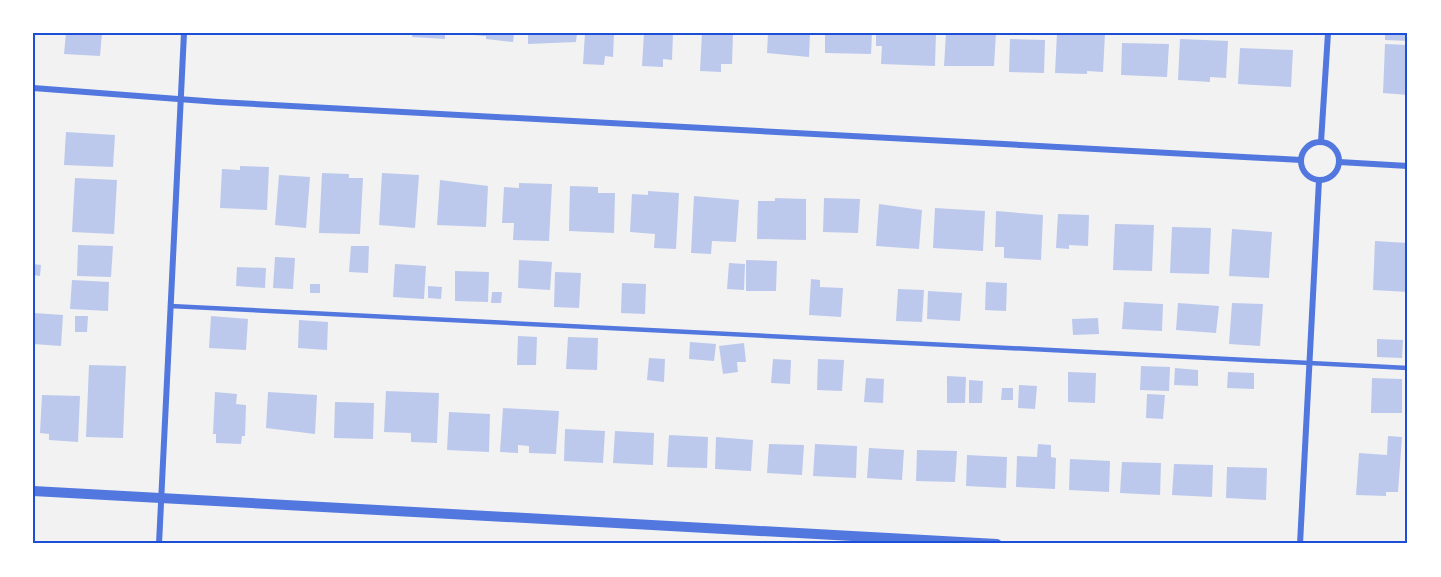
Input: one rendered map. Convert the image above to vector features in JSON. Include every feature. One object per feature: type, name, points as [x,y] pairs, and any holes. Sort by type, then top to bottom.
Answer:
[{"type":"street","points":[[159,544],[184,33]]},
{"type":"street","points":[[1321,142],[1328,33]]},
{"type":"street","points":[[33,88],[180,99],[1301,160]]},
{"type":"street","points":[[1321,142],[1333,147],[1339,162],[1334,174],[1319,180],[1304,172],[1301,160],[1306,148],[1321,142]]},
{"type":"street","points":[[1339,162],[1408,166]]},
{"type":"street","points":[[1300,544],[1319,180]]},
{"type":"street","points":[[33,491],[997,544]]},
{"type":"lane","points":[[169,306],[1408,368]]},
{"type":"building","points":[[66,33],[102,33],[100,56],[64,54]]},
{"type":"building","points":[[413,33],[445,33],[445,39],[412,37]]},
{"type":"building","points":[[472,33],[514,33],[513,42],[486,39],[486,36],[472,35]]},
{"type":"building","points":[[528,33],[577,33],[576,42],[528,44]]},
{"type":"building","points":[[585,33],[614,33],[613,57],[605,56],[604,65],[583,64]]},
{"type":"building","points":[[644,33],[673,33],[672,60],[663,59],[663,67],[642,66]]},
{"type":"building","points":[[702,33],[733,33],[732,64],[721,64],[721,72],[700,71]]},
{"type":"building","points":[[768,33],[810,33],[809,57],[767,53]]},
{"type":"building","points":[[825,33],[872,33],[871,54],[825,53]]},
{"type":"building","points":[[876,33],[936,33],[935,66],[881,64],[882,46],[876,46]]},
{"type":"building","points":[[946,33],[996,33],[994,66],[944,66]]},
{"type":"building","points":[[1057,33],[1105,33],[1103,72],[1055,73]]},
{"type":"building","points":[[1385,33],[1408,33],[1408,41],[1385,40]]},
{"type":"building","points":[[1010,39],[1045,40],[1044,73],[1009,72]]},
{"type":"building","points":[[1180,39],[1228,41],[1226,78],[1210,77],[1210,82],[1178,80]]},
{"type":"building","points":[[1122,43],[1169,44],[1167,77],[1121,75]]},
{"type":"building","points":[[1385,44],[1408,45],[1408,95],[1383,93]]},
{"type":"building","points":[[1240,48],[1293,50],[1291,87],[1238,84]]},
{"type":"building","points":[[66,132],[115,135],[113,167],[64,165]]},
{"type":"building","points":[[240,166],[269,167],[267,210],[220,208],[222,169],[240,170]]},
{"type":"building","points":[[322,173],[349,174],[349,178],[363,178],[360,234],[319,233]]},
{"type":"building","points":[[382,173],[419,175],[415,228],[379,225]]},
{"type":"building","points":[[279,175],[310,177],[306,228],[275,225]]},
{"type":"building","points":[[75,178],[117,180],[114,234],[72,232]]},
{"type":"building","points":[[440,180],[488,186],[486,227],[437,225]]},
{"type":"building","points":[[519,183],[552,184],[549,241],[513,240],[514,223],[502,223],[504,187],[519,188]]},
{"type":"building","points":[[570,186],[598,187],[598,193],[615,193],[614,233],[569,231]]},
{"type":"building","points":[[648,191],[679,193],[676,249],[654,248],[655,234],[630,232],[632,194],[648,195]]},
{"type":"building","points":[[694,196],[739,200],[736,242],[712,241],[711,254],[691,253]]},
{"type":"building","points":[[775,198],[806,199],[806,240],[757,239],[758,201],[775,201]]},
{"type":"building","points":[[824,198],[860,199],[858,233],[823,232]]},
{"type":"building","points":[[879,204],[922,210],[919,249],[876,246]]},
{"type":"building","points":[[935,208],[985,211],[983,251],[933,248]]},
{"type":"building","points":[[996,211],[1043,215],[1041,260],[1004,258],[1004,247],[995,247]]},
{"type":"building","points":[[1058,214],[1089,215],[1088,246],[1069,245],[1069,249],[1056,248]]},
{"type":"building","points":[[1115,224],[1154,225],[1152,271],[1113,270]]},
{"type":"building","points":[[1172,227],[1211,228],[1209,274],[1170,273]]},
{"type":"building","points":[[1232,229],[1272,232],[1269,278],[1229,276]]},
{"type":"building","points":[[1375,241],[1408,243],[1408,292],[1373,290]]},
{"type":"building","points":[[78,245],[113,246],[111,277],[77,276]]},
{"type":"building","points":[[351,246],[369,246],[368,273],[349,272]]},
{"type":"building","points":[[275,257],[295,258],[293,289],[273,288]]},
{"type":"building","points":[[519,260],[552,262],[550,290],[518,288]]},
{"type":"building","points":[[746,260],[777,261],[776,291],[746,291]]},
{"type":"building","points":[[729,263],[745,264],[744,290],[727,289]]},
{"type":"building","points":[[33,264],[41,265],[40,276],[33,275]]},
{"type":"building","points":[[395,264],[426,266],[424,299],[393,297]]},
{"type":"building","points":[[237,267],[266,268],[265,288],[236,286]]},
{"type":"building","points":[[455,271],[489,272],[488,302],[455,301]]},
{"type":"building","points":[[555,272],[581,273],[579,308],[554,307]]},
{"type":"building","points":[[811,279],[820,280],[820,287],[843,288],[841,317],[809,315]]},
{"type":"building","points":[[72,280],[109,282],[108,311],[70,309]]},
{"type":"building","points":[[986,282],[1007,283],[1006,311],[985,310]]},
{"type":"building","points":[[622,283],[646,284],[645,314],[621,313]]},
{"type":"building","points":[[310,284],[320,284],[320,293],[310,293]]},
{"type":"building","points":[[428,286],[442,287],[441,299],[428,298]]},
{"type":"building","points":[[898,289],[924,290],[922,322],[896,321]]},
{"type":"building","points":[[928,291],[962,293],[960,321],[927,319]]},
{"type":"building","points":[[492,292],[502,292],[501,303],[491,303]]},
{"type":"building","points":[[1124,302],[1163,304],[1162,331],[1122,329]]},
{"type":"building","points":[[1178,303],[1219,306],[1216,333],[1176,330]]},
{"type":"building","points":[[1232,303],[1263,304],[1260,346],[1229,344]]},
{"type":"building","points":[[34,313],[63,315],[61,346],[33,344]]},
{"type":"building","points":[[75,316],[88,316],[87,332],[75,332]]},
{"type":"building","points":[[211,316],[248,319],[246,350],[209,348]]},
{"type":"building","points":[[1098,318],[1099,334],[1073,335],[1072,319]]},
{"type":"building","points":[[299,320],[328,322],[327,350],[298,348]]},
{"type":"building","points":[[518,336],[537,337],[536,365],[517,365]]},
{"type":"building","points":[[568,337],[598,338],[597,370],[566,369]]},
{"type":"building","points":[[1377,339],[1403,340],[1402,358],[1377,357]]},
{"type":"building","points":[[690,342],[716,344],[714,361],[689,359]]},
{"type":"building","points":[[744,343],[746,362],[737,362],[738,372],[723,374],[719,346]]},
{"type":"building","points":[[649,358],[665,359],[664,382],[647,380]]},
{"type":"building","points":[[773,359],[791,360],[790,384],[771,383]]},
{"type":"building","points":[[818,359],[844,360],[842,391],[817,390]]},
{"type":"building","points":[[89,365],[126,366],[123,438],[86,437]]},
{"type":"building","points":[[1141,366],[1170,367],[1169,391],[1140,390]]},
{"type":"building","points":[[1175,368],[1198,370],[1198,386],[1174,385]]},
{"type":"building","points":[[1068,372],[1096,373],[1095,403],[1068,402]]},
{"type":"building","points":[[1228,372],[1254,373],[1254,389],[1227,388]]},
{"type":"building","points":[[947,376],[966,377],[965,403],[947,403]]},
{"type":"building","points":[[866,378],[884,379],[883,403],[864,402]]},
{"type":"building","points":[[1372,378],[1402,379],[1402,413],[1371,413]]},
{"type":"building","points":[[969,380],[983,381],[982,403],[969,403]]},
{"type":"building","points":[[1019,385],[1037,386],[1035,409],[1018,408]]},
{"type":"building","points":[[1002,388],[1013,388],[1013,400],[1001,400]]},
{"type":"building","points":[[386,391],[439,393],[437,443],[411,442],[411,433],[384,432]]},
{"type":"building","points":[[215,392],[237,394],[236,404],[246,405],[245,436],[242,436],[241,444],[216,443],[216,434],[213,434]]},
{"type":"building","points":[[268,392],[317,395],[315,434],[266,428]]},
{"type":"building","points":[[1147,394],[1165,395],[1163,419],[1146,418]]},
{"type":"building","points":[[42,395],[80,396],[78,442],[49,440],[49,434],[40,433]]},
{"type":"building","points":[[335,402],[374,403],[373,439],[334,438]]},
{"type":"building","points":[[503,408],[559,411],[556,454],[529,453],[529,446],[518,445],[518,453],[500,452]]},
{"type":"building","points":[[449,412],[490,414],[489,452],[447,450]]},
{"type":"building","points":[[565,429],[605,431],[603,463],[564,461]]},
{"type":"building","points":[[615,431],[654,433],[653,465],[613,463]]},
{"type":"building","points":[[669,435],[708,437],[707,468],[667,467]]},
{"type":"building","points":[[1388,436],[1402,437],[1398,492],[1386,492],[1386,496],[1356,495],[1359,453],[1387,455]]},
{"type":"building","points":[[716,437],[753,440],[751,471],[715,469]]},
{"type":"building","points":[[769,444],[804,445],[802,475],[767,473]]},
{"type":"building","points":[[815,444],[857,446],[856,478],[813,476]]},
{"type":"building","points":[[1038,444],[1051,445],[1051,457],[1056,458],[1055,489],[1016,487],[1017,456],[1037,457]]},
{"type":"building","points":[[869,448],[904,450],[902,480],[867,478]]},
{"type":"building","points":[[917,450],[957,451],[955,482],[916,481]]},
{"type":"building","points":[[967,455],[1007,457],[1006,488],[966,486]]},
{"type":"building","points":[[1070,459],[1110,461],[1109,492],[1069,490]]},
{"type":"building","points":[[1122,462],[1161,463],[1160,495],[1120,493]]},
{"type":"building","points":[[1174,464],[1213,465],[1212,497],[1172,495]]},
{"type":"building","points":[[1227,467],[1267,468],[1266,500],[1226,498]]}]
